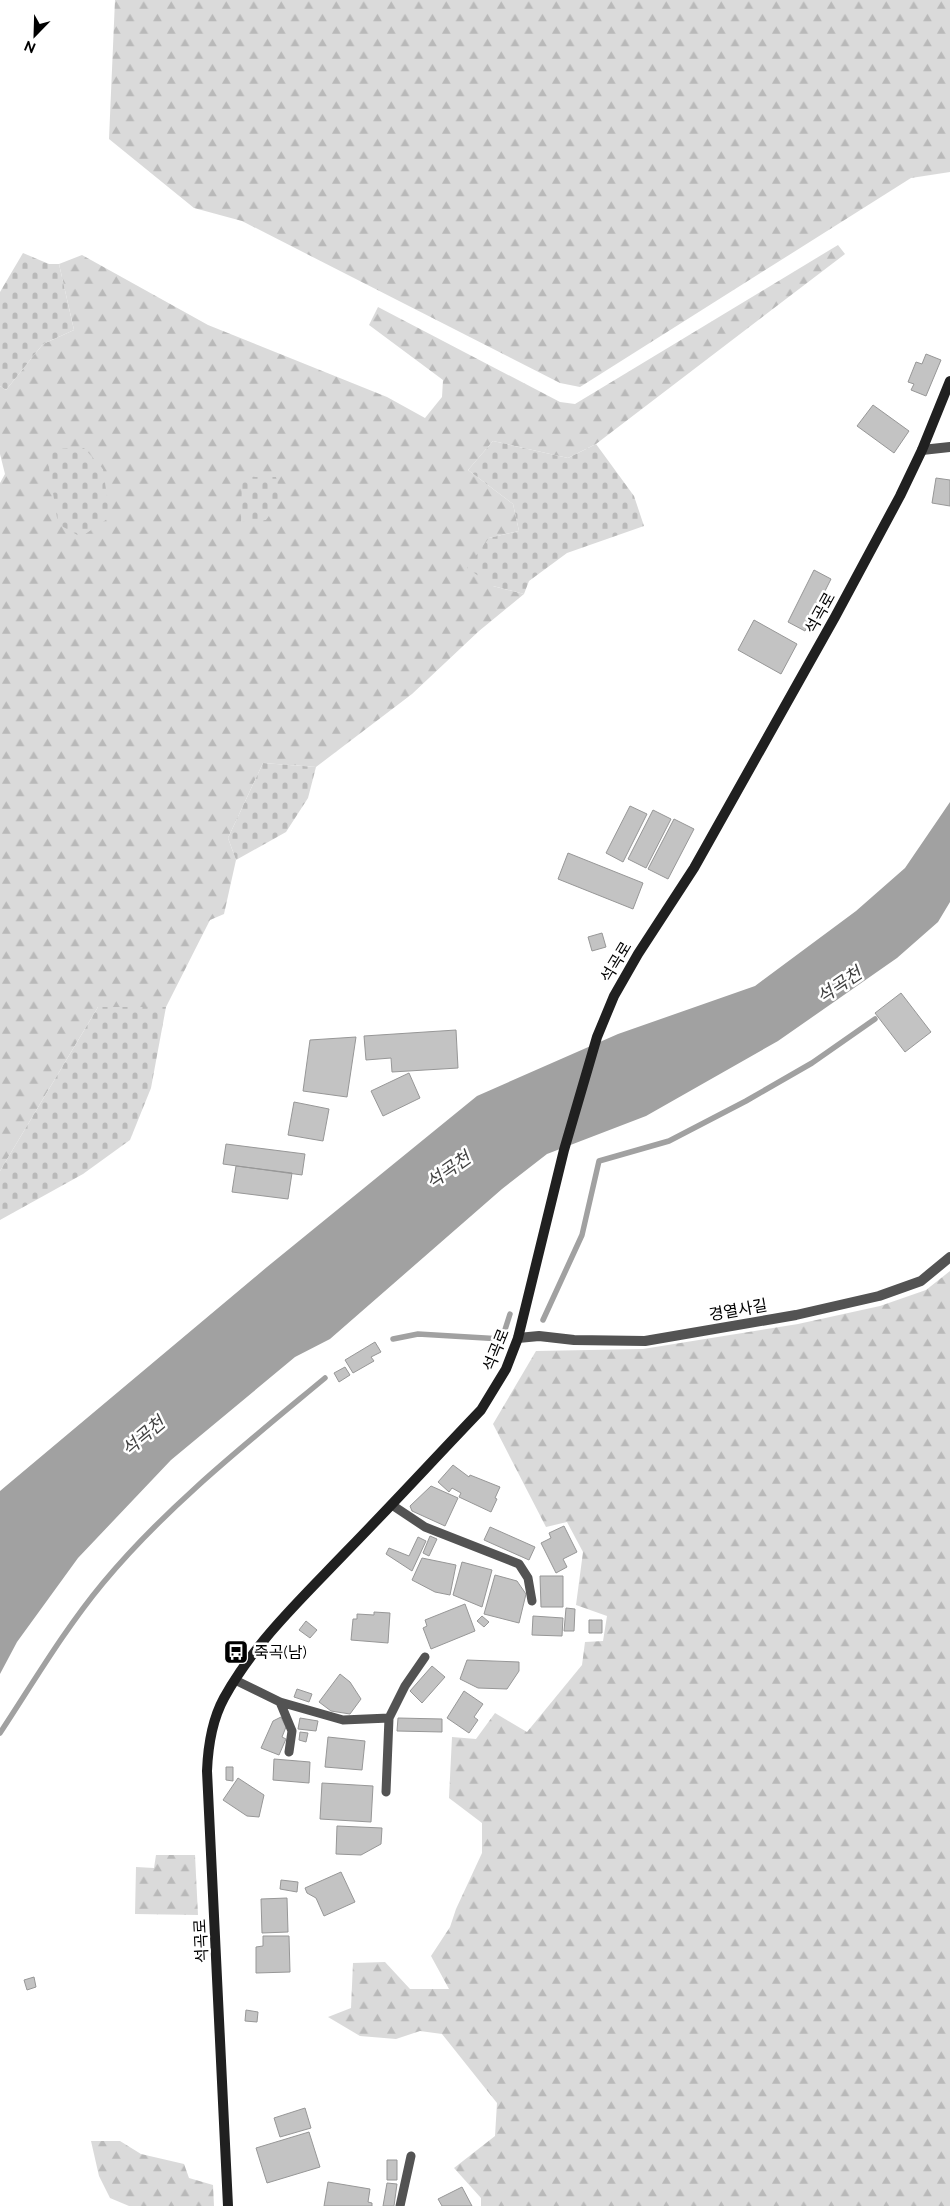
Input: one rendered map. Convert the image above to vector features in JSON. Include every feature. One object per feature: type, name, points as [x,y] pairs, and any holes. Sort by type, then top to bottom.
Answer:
[{"type":"street","name":"석곡로","points":[[228,2206],[207,1771],[208,1749],[223,1699],[247,1659],[481,1410],[506,1369],[518,1338],[564,1150],[597,1037],[614,996],[638,954],[694,868],[835,617],[900,496],[922,450],[950,381]]},
{"type":"street","points":[[922,450],[950,447]]},
{"type":"street","name":"경열사길","points":[[518,1338],[539,1336],[574,1340],[645,1341],[796,1315],[879,1296],[921,1281],[950,1257]]},
{"type":"lane","points":[[392,1505],[425,1527],[519,1564],[528,1578],[532,1601]]},
{"type":"lane","points":[[386,1792],[389,1718],[405,1686],[425,1658]]},
{"type":"lane","points":[[236,1680],[280,1702],[343,1720],[389,1718]]},
{"type":"lane","points":[[280,1702],[292,1731],[289,1752]]},
{"type":"lane","points":[[400,2206],[411,2156]]},
{"type":"green space","points":[[115,0],[950,0],[950,172],[911,178],[580,387],[560,383],[242,221],[194,208],[109,139]]},
{"type":"green space","points":[[838,245],[845,254],[596,444],[568,458],[493,441],[468,470],[513,504],[519,531],[489,538],[493,586],[524,594],[479,631],[412,694],[316,767],[263,763],[228,838],[236,860],[224,914],[210,920],[166,1007],[98,1007],[0,1171],[0,483],[5,474],[0,454],[0,386],[6,390],[43,344],[74,330],[59,264],[82,255],[208,325],[387,397],[425,418],[442,397],[443,380],[369,325],[378,307],[560,402],[575,404]]},
{"type":"green space","points":[[23,253],[49,264],[59,264],[74,330],[43,344],[6,390],[0,386],[0,292]]},
{"type":"green space","points":[[493,441],[568,458],[596,444],[634,496],[644,526],[567,553],[529,581],[524,594],[493,586],[467,568],[489,538],[519,531],[513,504],[468,470]]},
{"type":"green space","points":[[84,448],[103,469],[110,517],[81,537],[58,524],[46,449]]},
{"type":"green space","points":[[242,477],[276,477],[281,499],[266,520],[241,522]]},
{"type":"green space","points":[[263,763],[316,767],[308,798],[286,832],[236,860],[228,838]]},
{"type":"green space","points":[[98,1007],[166,1007],[151,1088],[130,1140],[83,1174],[0,1220],[0,1171]]},
{"type":"green space","points":[[950,1271],[950,2206],[481,2206],[481,2198],[454,2168],[495,2136],[497,2103],[442,2034],[420,2031],[396,2039],[360,2036],[328,2017],[351,2008],[353,1963],[385,1962],[410,1989],[449,1989],[431,1956],[450,1927],[456,1909],[482,1853],[482,1823],[449,1798],[452,1737],[476,1739],[495,1713],[527,1732],[582,1665],[585,1642],[603,1641],[607,1616],[576,1605],[583,1552],[567,1522],[546,1527],[493,1424],[536,1351],[643,1349],[798,1324],[880,1306],[926,1290]]},
{"type":"green space","points":[[156,1855],[195,1855],[198,1915],[135,1914],[136,1867],[154,1868]]},
{"type":"green space","points":[[91,2141],[120,2141],[141,2154],[184,2164],[189,2178],[213,2185],[214,2206],[129,2206],[110,2198],[99,2176]]},
{"type":"water","name":"석곡천","points":[[950,802],[950,902],[938,922],[897,958],[778,1041],[646,1116],[547,1154],[502,1189],[330,1339],[295,1357],[171,1460],[78,1558],[17,1642],[0,1674],[0,1491],[267,1267],[477,1096],[618,1034],[755,986],[856,911],[905,868]]},
{"type":"building","points":[[926,354],[941,360],[926,396],[911,390],[914,384],[908,382],[916,362],[922,364]]},
{"type":"building","points":[[873,405],[909,431],[894,453],[857,426]]},
{"type":"building","points":[[936,478],[950,480],[950,506],[932,503]]},
{"type":"building","points":[[814,570],[831,579],[805,631],[788,622]]},
{"type":"building","points":[[754,620],[797,644],[781,674],[738,650]]},
{"type":"building","points":[[630,806],[647,814],[623,862],[606,853]]},
{"type":"building","points":[[653,810],[671,819],[646,868],[628,859]]},
{"type":"building","points":[[674,819],[694,829],[668,879],[648,869]]},
{"type":"building","points":[[568,853],[643,883],[633,909],[558,879]]},
{"type":"building","points":[[602,933],[606,947],[592,951],[588,937]]},
{"type":"building","points":[[901,993],[931,1032],[905,1052],[875,1013]]},
{"type":"building","points":[[456,1030],[458,1068],[392,1072],[391,1058],[366,1060],[364,1036]]},
{"type":"building","points":[[356,1037],[347,1097],[303,1091],[310,1040]]},
{"type":"building","points":[[409,1073],[420,1098],[383,1116],[371,1091]]},
{"type":"building","points":[[294,1102],[329,1109],[323,1141],[288,1135]]},
{"type":"building","points":[[226,1144],[305,1154],[302,1175],[223,1164]]},
{"type":"building","points":[[236,1166],[292,1173],[288,1199],[232,1192]]},
{"type":"building","points":[[375,1342],[381,1352],[371,1357],[374,1361],[353,1373],[345,1360]]},
{"type":"building","points":[[345,1367],[350,1375],[339,1382],[334,1373]]},
{"type":"building","points":[[453,1465],[469,1477],[470,1475],[500,1487],[491,1512],[459,1497],[461,1493],[452,1488],[449,1492],[438,1482]]},
{"type":"building","points":[[431,1486],[458,1498],[445,1526],[412,1511],[410,1506]]},
{"type":"building","points":[[564,1526],[577,1552],[563,1559],[567,1567],[556,1573],[541,1543],[551,1538],[549,1533]]},
{"type":"building","points":[[490,1527],[535,1547],[529,1560],[484,1540]]},
{"type":"building","points":[[430,1536],[437,1539],[429,1556],[423,1553]]},
{"type":"building","points":[[418,1537],[426,1541],[412,1571],[386,1554],[389,1548],[409,1556]]},
{"type":"building","points":[[422,1558],[456,1565],[450,1595],[435,1592],[412,1580]]},
{"type":"building","points":[[462,1562],[492,1570],[482,1607],[453,1595]]},
{"type":"building","points":[[495,1575],[517,1581],[526,1594],[519,1623],[484,1614]]},
{"type":"building","points":[[540,1576],[563,1576],[563,1607],[541,1607]]},
{"type":"building","points":[[465,1604],[475,1631],[431,1649],[423,1628],[427,1626],[425,1620]]},
{"type":"building","points":[[566,1608],[575,1609],[574,1631],[564,1631]]},
{"type":"building","points":[[374,1612],[390,1613],[388,1643],[351,1640],[353,1619],[357,1619],[357,1614],[374,1615]]},
{"type":"building","points":[[482,1616],[489,1622],[484,1627],[477,1621]]},
{"type":"building","points":[[533,1616],[563,1618],[562,1636],[532,1635]]},
{"type":"building","points":[[589,1620],[602,1620],[602,1633],[589,1633]]},
{"type":"building","points":[[306,1621],[317,1630],[310,1638],[299,1630]]},
{"type":"building","points":[[467,1660],[519,1662],[519,1671],[507,1689],[478,1688],[460,1679]]},
{"type":"building","points":[[432,1666],[445,1677],[422,1703],[410,1691]]},
{"type":"building","points":[[340,1674],[350,1682],[361,1699],[350,1714],[331,1711],[319,1702]]},
{"type":"building","points":[[297,1689],[312,1694],[309,1702],[294,1697]]},
{"type":"building","points":[[464,1691],[483,1704],[474,1717],[478,1720],[469,1733],[447,1718]]},
{"type":"building","points":[[281,1717],[286,1727],[282,1737],[286,1739],[279,1755],[261,1748],[273,1721]]},
{"type":"building","points":[[300,1718],[318,1721],[316,1731],[298,1729]]},
{"type":"building","points":[[398,1718],[442,1719],[442,1732],[397,1731]]},
{"type":"building","points":[[300,1732],[308,1733],[306,1742],[299,1740]]},
{"type":"building","points":[[328,1737],[365,1741],[362,1770],[325,1767]]},
{"type":"building","points":[[274,1759],[310,1762],[309,1783],[273,1780]]},
{"type":"building","points":[[226,1767],[233,1767],[233,1781],[226,1780]]},
{"type":"building","points":[[238,1778],[264,1795],[259,1817],[247,1816],[223,1800]]},
{"type":"building","points":[[322,1783],[373,1786],[371,1822],[320,1819]]},
{"type":"building","points":[[337,1826],[382,1828],[381,1844],[361,1855],[336,1854]]},
{"type":"building","points":[[341,1872],[355,1902],[324,1916],[316,1898],[307,1893],[305,1888]]},
{"type":"building","points":[[281,1880],[298,1882],[297,1892],[280,1889]]},
{"type":"building","points":[[287,1898],[288,1932],[262,1933],[261,1899]]},
{"type":"building","points":[[263,1936],[289,1936],[290,1972],[256,1973],[256,1947],[263,1946]]},
{"type":"building","points":[[34,1977],[36,1987],[27,1990],[24,1980]]},
{"type":"building","points":[[246,2010],[258,2012],[257,2022],[245,2021]]},
{"type":"building","points":[[305,2108],[311,2128],[280,2137],[274,2118]]},
{"type":"building","points":[[309,2132],[320,2167],[267,2183],[256,2148]]},
{"type":"building","points":[[387,2160],[397,2160],[397,2180],[387,2180]]},
{"type":"building","points":[[328,2182],[370,2189],[368,2202],[372,2203],[372,2206],[324,2206]]},
{"type":"building","points":[[387,2183],[397,2184],[394,2206],[383,2206]]},
{"type":"building","points":[[462,2187],[472,2206],[442,2206],[438,2199]]},
{"type":"waterway","points":[[543,1320],[582,1235],[599,1161],[669,1141],[746,1101],[812,1063],[875,1019]]},
{"type":"waterway","points":[[393,1339],[418,1334],[502,1339],[510,1314]]},
{"type":"waterway","points":[[0,1733],[75,1619],[128,1555],[181,1501],[325,1378]]},
{"type":"place","name":"죽곡(남)","points":[[236,1652]]}]
